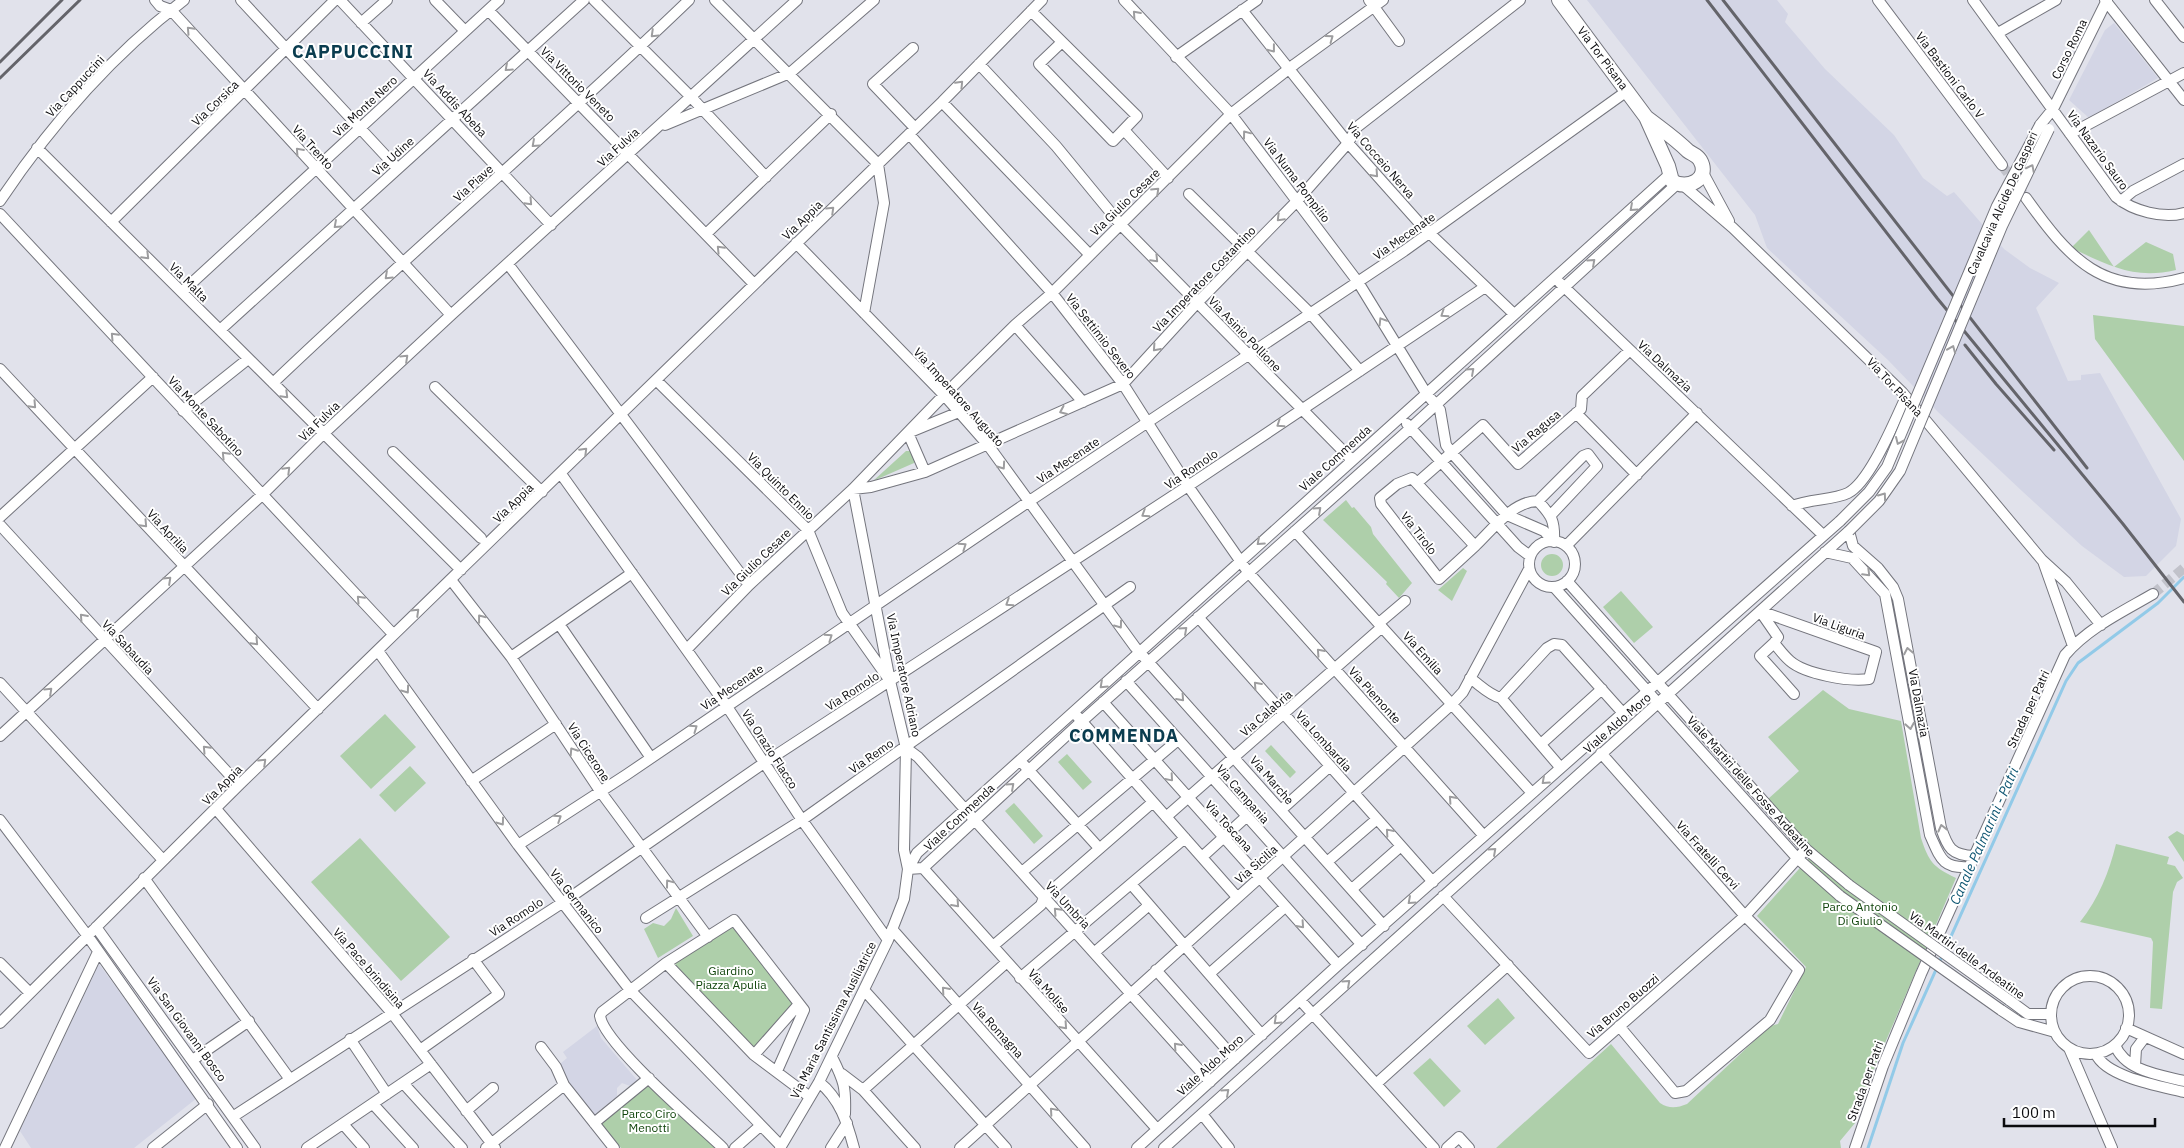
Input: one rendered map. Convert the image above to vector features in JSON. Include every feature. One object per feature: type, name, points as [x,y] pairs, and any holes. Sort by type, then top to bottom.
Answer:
[{"type":"main road","name":"Via Tor Pisana","points":[[1559,0],[1646,116],[1675,178]]},
{"type":"main road","name":"Via Tor Pisana","points":[[1646,116],[1698,158],[1702,171]]},
{"type":"main road","points":[[1690,153],[1676,155],[1675,178],[1693,185],[1699,179],[1702,171]]},
{"type":"street","name":"Via Trento","points":[[155,0],[160,6],[171,10],[451,315]]},
{"type":"street","name":"Via Cappuccini","points":[[0,202],[37,148],[115,60],[184,0]]},
{"type":"street","points":[[241,0],[397,168]]},
{"type":"street","name":"Via Corsica","points":[[111,222],[335,0]]},
{"type":"street","name":"Via Addis Abeba","points":[[340,0],[414,77],[550,225]]},
{"type":"street","points":[[361,23],[387,0]]},
{"type":"street","points":[[436,0],[465,31]]},
{"type":"street","name":"Via Monte Nero","points":[[182,292],[499,0]]},
{"type":"street","name":"Via Udine","points":[[220,330],[584,0]]},
{"type":"street","points":[[594,0],[691,97],[766,177]]},
{"type":"street","name":"Via Piave","points":[[273,383],[402,263],[580,103],[689,0]]},
{"type":"street","points":[[715,0],[831,114],[878,164],[884,203],[864,313]]},
{"type":"street","name":"Via Fulvia","points":[[0,736],[263,494],[323,434],[451,315],[797,0]]},
{"type":"street","name":"Via Fulvia","points":[[658,128],[790,73],[874,0]]},
{"type":"street","name":"Via Appia","points":[[0,1023],[144,878],[378,651],[393,634],[561,474],[942,102],[1042,0]]},
{"type":"street","name":"Via Numa Pompilio","points":[[1124,0],[1231,114],[1358,282],[1426,393],[1435,404]]},
{"type":"street","points":[[1176,57],[1257,0]]},
{"type":"street","name":"Via Imperatore Costantino","points":[[853,489],[871,488],[925,472],[1123,384],[1197,303],[1297,201],[1348,144],[1357,127],[1520,0]]},
{"type":"street","name":"Via Bastioni Carlo V","points":[[1878,0],[2002,165]]},
{"type":"street","name":"Via Nazario Sauro","points":[[1973,0],[2100,177],[2121,201],[2158,214],[2184,213]]},
{"type":"street","points":[[1998,33],[2056,0]]},
{"type":"street","points":[[2106,0],[2184,100]]},
{"type":"street","name":"Corso Roma","points":[[2053,109],[2106,0]]},
{"type":"street","points":[[2156,0],[2184,37]]},
{"type":"street","name":"Via Giulio Cesare","points":[[687,649],[749,585],[853,489],[944,395],[1015,325],[1052,293],[1231,114],[1375,2],[1399,41]]},
{"type":"street","name":"Via Vittorio Veneto","points":[[488,10],[754,284]]},
{"type":"street","name":"Via Cocceio Nerva","points":[[1242,10],[1348,144],[1429,234],[1514,314]]},
{"type":"street","points":[[1031,11],[1137,116],[1113,141],[1039,64],[1062,43]]},
{"type":"street","name":"Via Settimio Severo","points":[[912,48],[873,84],[1052,293],[1123,384],[1188,486],[1248,572]]},
{"type":"street","name":"Via Asinio Pollione","points":[[979,64],[1056,146],[1121,225],[1352,460]]},
{"type":"street","points":[[2070,134],[2184,73]]},
{"type":"street","name":"Via Mecenate","points":[[518,844],[651,758],[726,705],[1429,234],[1627,91]]},
{"type":"street","points":[[942,102],[1090,254]]},
{"type":"street","name":"Cavalcavia Alcide De Gasperi","points":[[1849,531],[1879,501],[1900,471],[2053,109]]},
{"type":"street","points":[[706,234],[831,114]]},
{"type":"street","name":"Cavalcavia Alcide De Gasperi","points":[[1840,521],[1869,492],[1887,467],[1997,206],[2044,127]]},
{"type":"street","points":[[1124,130],[1168,178]]},
{"type":"street","name":"Via Malta","points":[[37,148],[461,570]]},
{"type":"street","points":[[2121,201],[2133,191],[2184,164]]},
{"type":"street","name":"Via Tor Pisana","points":[[1702,171],[1733,228]]},
{"type":"street","name":"Via Tor Pisana","points":[[1675,178],[1733,228],[1906,397],[2042,560],[2066,582],[2101,625]]},
{"type":"street","name":"Viale Commenda","points":[[908,869],[917,853],[1074,713],[1400,416],[1555,277],[1675,178]]},
{"type":"street","name":"Viale Commenda","points":[[908,869],[923,868],[1126,681],[1564,288],[1675,178]]},
{"type":"street","points":[[1189,194],[1311,314],[1360,370]]},
{"type":"street","points":[[2026,198],[2064,248],[2093,271],[2121,281],[2141,283],[2172,281],[2184,278]]},
{"type":"street","name":"Via Monte Sabotino","points":[[0,214],[393,634]]},
{"type":"street","name":"Via Imperatore Augusto","points":[[796,243],[944,395],[988,445],[1139,652]]},
{"type":"street","points":[[508,264],[749,585]]},
{"type":"street","name":"Via Dalmazia","points":[[1555,277],[1629,351],[1697,413],[1823,535]]},
{"type":"street","name":"Via Romolo","points":[[234,1116],[391,1012],[562,903],[764,764],[1188,486],[1485,287]]},
{"type":"street","points":[[1015,325],[1083,402]]},
{"type":"street","name":"Via Ragusa","points":[[1451,452],[1483,425],[1518,464],[1581,409],[1582,396],[1629,351]]},
{"type":"street","points":[[183,411],[248,359]]},
{"type":"street","name":"Via Aprilia","points":[[0,369],[318,709]]},
{"type":"street","points":[[0,517],[152,377]]},
{"type":"street","name":"Via Quinto Ennio","points":[[656,380],[808,530],[842,613],[890,681]]},
{"type":"street","points":[[435,386],[542,492]]},
{"type":"street","points":[[1792,506],[1802,502],[1848,493],[1860,483],[1887,436],[1906,397]]},
{"type":"street","points":[[1435,404],[1440,410],[1446,445],[1507,515],[1544,531],[1554,542],[1566,546],[1570,551],[1574,563],[1571,576],[1567,581],[1554,587]]},
{"type":"street","name":"Via Giulio Cesare","points":[[908,433],[959,412]]},
{"type":"street","points":[[1576,413],[1636,476]]},
{"type":"street","points":[[1566,546],[1697,413]]},
{"type":"street","points":[[1400,416],[1499,523],[1518,547],[1530,556]]},
{"type":"street","points":[[908,433],[925,472]]},
{"type":"street","points":[[393,452],[481,538]]},
{"type":"street","points":[[1451,452],[1417,483],[1475,546]]},
{"type":"street","points":[[1507,515],[1528,501],[1538,501],[1583,456],[1588,454],[1596,462],[1597,466],[1550,516]]},
{"type":"street","name":"Via Orazio Flacco","points":[[561,474],[687,649],[802,820],[888,940]]},
{"type":"street","name":"Via Tirolo","points":[[1417,483],[1412,478],[1397,484],[1380,498],[1381,504],[1439,579],[1507,515]]},
{"type":"street","name":"Via Imperatore Adriano","points":[[853,489],[890,681],[906,748],[904,850],[908,869]]},
{"type":"street","points":[[1538,501],[1555,524],[1554,542]]},
{"type":"street","name":"Viale Aldo Moro","points":[[1137,1148],[1560,767],[1840,521]]},
{"type":"street","name":"Via Sabaudia","points":[[0,525],[239,785]]},
{"type":"street","name":"Via Emilia","points":[[1295,530],[1532,793]]},
{"type":"street","name":"Viale Aldo Moro","points":[[1164,1148],[1849,531]]},
{"type":"street","name":"Via Dalmazia","points":[[1849,531],[1852,546],[1878,568],[1893,586],[1898,599],[1941,828],[1946,843],[1954,852],[1974,856]]},
{"type":"street","points":[[1554,542],[1540,545],[1530,556],[1529,569],[1535,580],[1541,584],[1554,587],[1647,690]]},
{"type":"street","name":"Via Dalmazia","points":[[1826,552],[1852,558],[1885,594],[1930,835],[1941,859],[1955,868],[1969,867]]},
{"type":"street","name":"Via Tor Pisana","points":[[2042,560],[2073,646]]},
{"type":"street","name":"Via Sicilia","points":[[960,1148],[1452,704],[1463,692],[1529,569]]},
{"type":"street","name":"Via Piemonte","points":[[1248,572],[1484,836]]},
{"type":"street","points":[[511,657],[632,573]]},
{"type":"street","name":"Via Cicerone","points":[[451,580],[511,657],[600,791],[708,936]]},
{"type":"street","points":[[1567,581],[1668,696]]},
{"type":"street","points":[[1769,582],[1780,594]]},
{"type":"street","points":[[1104,605],[1130,587]]},
{"type":"street","name":"Strada per Patri","points":[[1855,1148],[1883,1066],[1921,974],[1965,881],[1969,867],[2065,655],[2073,646],[2101,625],[2153,594]]},
{"type":"street","name":"Via Calabria","points":[[1166,817],[1335,669],[1405,601]]},
{"type":"street","name":"Via Remo","points":[[646,918],[802,820],[906,748],[1104,605]]},
{"type":"street","name":"Via Liguria","points":[[1760,611],[1876,652],[1876,658],[1869,679],[1856,681],[1812,672],[1790,662],[1774,643],[1778,637],[1760,611]]},
{"type":"street","name":"Via Lombardia","points":[[1198,617],[1432,882]]},
{"type":"street","points":[[559,624],[651,758]]},
{"type":"street","points":[[1774,643],[1760,656],[1794,694]]},
{"type":"street","points":[[1501,698],[1547,648],[1554,644],[1562,645],[1622,712]]},
{"type":"street","name":"Via Germanico","points":[[378,651],[518,844],[630,990],[781,1147]]},
{"type":"street","name":"Via Marche","points":[[1139,652],[1235,757],[1384,926]]},
{"type":"street","points":[[1470,678],[1493,696],[1501,698],[1560,767]]},
{"type":"street","name":"Via Campania","points":[[1126,681],[1362,946]]},
{"type":"street","points":[[0,683],[163,860]]},
{"type":"street","points":[[1541,744],[1602,689]]},
{"type":"street","name":"Viale Martiri delle Fosse Ardeatine","points":[[1647,690],[1797,858],[1840,896]]},
{"type":"street","name":"Viale Martiri delle Fosse Ardeatine","points":[[1668,696],[1806,849],[1849,885]]},
{"type":"street","name":"Via Toscana","points":[[1104,702],[1223,839],[1338,965]]},
{"type":"street","points":[[1074,713],[1237,897]]},
{"type":"street","points":[[471,780],[556,724]]},
{"type":"street","points":[[1022,872],[1178,740]]},
{"type":"street","name":"Via Umbria","points":[[906,748],[918,757],[1210,1082]]},
{"type":"street","name":"Via Fratelli Cervi","points":[[1601,754],[1745,916],[1799,970],[1770,1020],[1686,1091],[1675,1093],[1619,1026]]},
{"type":"street","points":[[1020,761],[1099,848]]},
{"type":"street","points":[[1281,810],[1330,766]]},
{"type":"street","points":[[993,946],[1041,905],[1044,897],[1153,802]]},
{"type":"street","name":"Via Pace brindisina","points":[[216,809],[391,1012],[491,1146]]},
{"type":"street","points":[[1202,857],[1246,817]]},
{"type":"street","points":[[1327,862],[1377,819]]},
{"type":"street","points":[[0,820],[88,935],[98,952],[208,1104],[237,1148]]},
{"type":"street","points":[[1020,978],[1185,838]]},
{"type":"street","points":[[1352,890],[1401,846]]},
{"type":"street","name":"Via Bruno Buozzi","points":[[1443,896],[1589,1053],[1745,916],[1806,849]]},
{"type":"street","points":[[1459,858],[1470,871]]},
{"type":"street","name":"Via Molise","points":[[923,868],[1020,978],[1158,1129]]},
{"type":"street","name":"Via Maria Santissima Ausiliatrice","points":[[781,1147],[832,1057],[888,940],[904,899],[908,869]]},
{"type":"street","points":[[144,878],[290,1078]]},
{"type":"street","points":[[1130,884],[1262,1035]]},
{"type":"street","name":"Via Martiri delle Ardeatine","points":[[1849,885],[2028,1014],[2051,1014]]},
{"type":"street","name":"Via Martiri delle Ardeatine","points":[[1840,896],[2019,1022],[2043,1031],[2055,1032]]},
{"type":"street","points":[[1095,952],[1148,906]]},
{"type":"street","points":[[1210,974],[1285,907]]},
{"type":"street","points":[[723,1148],[648,1078],[605,1030],[600,1016],[602,1012],[666,963],[734,920],[804,1010],[776,1071]]},
{"type":"street","name":"Via San Giovanni Bosco","points":[[96,927],[194,1060],[255,1148]]},
{"type":"street","name":"Via Romagna","points":[[892,929],[1085,1148]]},
{"type":"street","points":[[5,1148],[98,952]]},
{"type":"street","points":[[420,1050],[499,994],[473,959]]},
{"type":"street","points":[[863,1090],[1007,962]]},
{"type":"street","points":[[0,963],[30,993]]},
{"type":"street","points":[[666,963],[754,1055],[810,1097]]},
{"type":"street","points":[[1376,1084],[1508,965]]},
{"type":"street","points":[[1156,970],[1235,1059]]},
{"type":"street","points":[[2088,1088],[2083,1062],[2091,1054],[2115,1045],[2126,1028],[2129,1017],[2127,1004],[2122,994],[2114,985],[2103,979],[2091,977],[2079,978],[2068,983],[2056,997],[2051,1014],[2055,1032],[2069,1048],[2088,1088],[2112,1148]]},
{"type":"street","points":[[864,990],[1006,1148]]},
{"type":"street","points":[[1300,1000],[1434,1148]]},
{"type":"street","points":[[754,1055],[799,1004]]},
{"type":"street","points":[[194,1060],[249,1021]]},
{"type":"street","points":[[2126,1028],[2184,1054]]},
{"type":"street","points":[[2135,1066],[2136,1050],[2144,1037]]},
{"type":"street","points":[[350,1039],[387,1094]]},
{"type":"street","points":[[2115,1045],[2119,1055],[2135,1066],[2184,1081]]},
{"type":"street","points":[[541,1048],[556,1067],[564,1086],[614,1148]]},
{"type":"street","points":[[2069,1048],[2091,1054],[2104,1066],[2146,1082],[2184,1092]]},
{"type":"street","points":[[831,1148],[846,1119],[846,1091],[842,1074],[832,1057]]},
{"type":"street","points":[[307,1148],[431,1064]]},
{"type":"street","points":[[842,1074],[863,1090],[915,1148]]},
{"type":"street","points":[[594,1123],[648,1078]]},
{"type":"street","points":[[819,1082],[830,1091],[846,1119],[854,1148]]},
{"type":"street","points":[[403,1083],[462,1148]]},
{"type":"street","points":[[491,1146],[564,1086]]},
{"type":"street","points":[[466,1110],[493,1088]]},
{"type":"street","points":[[153,1148],[208,1104]]},
{"type":"street","points":[[373,1104],[413,1148]]},
{"type":"street","points":[[1202,1114],[1229,1148]]},
{"type":"street","points":[[343,1124],[364,1148]]},
{"type":"street","points":[[735,1148],[760,1126]]},
{"type":"street","points":[[1447,1148],[1459,1137],[1469,1148]]},
{"type":"shaded area","points":[[1587,0],[1777,0],[1788,14],[1785,22],[1825,69],[1894,135],[1923,178],[1947,196],[1954,192],[2004,249],[2030,268],[2059,283],[2036,308],[2068,381],[2081,380],[2081,375],[2100,373],[2181,519],[2176,546],[2146,576],[2124,577],[2082,546],[2023,492],[1938,412],[1888,360],[1767,248],[1755,215]]},
{"type":"shaded area","points":[[2114,23],[2158,78],[2089,118],[2069,100],[2105,30]]},
{"type":"shaded area","points":[[99,964],[197,1098],[134,1148],[31,1148],[20,1131]]},
{"type":"shaded area","points":[[597,1026],[601,1038],[637,1080],[630,1086],[622,1083],[617,1088],[617,1096],[594,1115],[568,1084],[560,1064],[567,1058],[563,1052]]},
{"type":"green space","points":[[2089,230],[2114,266],[2071,248]]},
{"type":"green space","points":[[2146,242],[2173,254],[2176,270],[2147,273],[2114,267]]},
{"type":"green space","points":[[2093,315],[2184,326],[2184,461],[2095,339]]},
{"type":"green space","points":[[906,451],[912,451],[916,460],[914,463],[873,481]]},
{"type":"green space","points":[[1346,500],[1371,527],[1373,534],[1412,583],[1399,598],[1386,584],[1387,582],[1323,520]]},
{"type":"green space","points":[[1552,554],[1560,557],[1563,565],[1560,573],[1552,576],[1544,573],[1541,565],[1544,557]]},
{"type":"green space","points":[[1463,568],[1467,571],[1452,601],[1438,590]]},
{"type":"green space","points":[[1621,591],[1653,627],[1634,643],[1603,607]]},
{"type":"green space","name":"Parco Antonio Di Giulio","points":[[1823,690],[1849,709],[1901,721],[1921,838],[1933,863],[1956,878],[1876,1064],[1855,1123],[1840,1141],[1841,1148],[1496,1148],[1611,1044],[1660,1103],[1676,1107],[1687,1104],[1770,1026],[1778,1024],[1806,967],[1757,916],[1815,851],[1768,799],[1799,771],[1768,737]]},
{"type":"green space","points":[[385,714],[416,747],[371,789],[340,756]]},
{"type":"green space","points":[[1271,745],[1296,772],[1290,778],[1265,751]]},
{"type":"green space","points":[[1067,754],[1092,782],[1083,790],[1058,762]]},
{"type":"green space","points":[[410,766],[426,783],[395,812],[379,795]]},
{"type":"green space","points":[[1014,803],[1043,836],[1034,844],[1005,811]]},
{"type":"green space","points":[[2177,831],[2184,835],[2184,862],[2168,837]]},
{"type":"green space","points":[[360,838],[450,937],[401,981],[311,882]]},
{"type":"green space","points":[[2116,844],[2169,857],[2167,864],[2175,866],[2183,878],[2177,882],[2173,892],[2162,1009],[2150,1008],[2153,942],[2151,938],[2080,922],[2093,904],[2110,865]]},
{"type":"green space","points":[[676,908],[693,936],[658,958],[644,929],[653,923],[664,926],[671,919]]},
{"type":"green space","name":"Giardino Piazza Apulia","points":[[732,927],[796,1003],[754,1049],[674,963]]},
{"type":"green space","points":[[1498,998],[1515,1018],[1485,1045],[1467,1026]]},
{"type":"green space","points":[[1430,1058],[1461,1091],[1444,1107],[1413,1073]]},
{"type":"green space","name":"Parco Ciro Menotti","points":[[651,1082],[717,1148],[621,1148],[600,1122]]},
{"type":"waterway","name":"Canale Palmarini - Patri","points":[[1868,1148],[1903,1043],[2066,681],[2078,663],[2158,603],[2184,577]]},
{"type":"tunnel","points":[[2002,165],[2023,194]]},
{"type":"tunnel","points":[[2153,594],[2184,568]]},
{"type":"railway","points":[[0,62],[62,0]]},
{"type":"railway","points":[[0,78],[80,0]]},
{"type":"railway","points":[[1707,0],[1937,298],[2123,524],[2184,602]]},
{"type":"railway","points":[[1723,0],[2087,468]]},
{"type":"railway","points":[[1965,345],[1996,384],[2054,450]]},
{"type":"district","name":"CAPPUCCINI","points":[[353,51]]},
{"type":"district","name":"COMMENDA","points":[[1124,735]]}]
